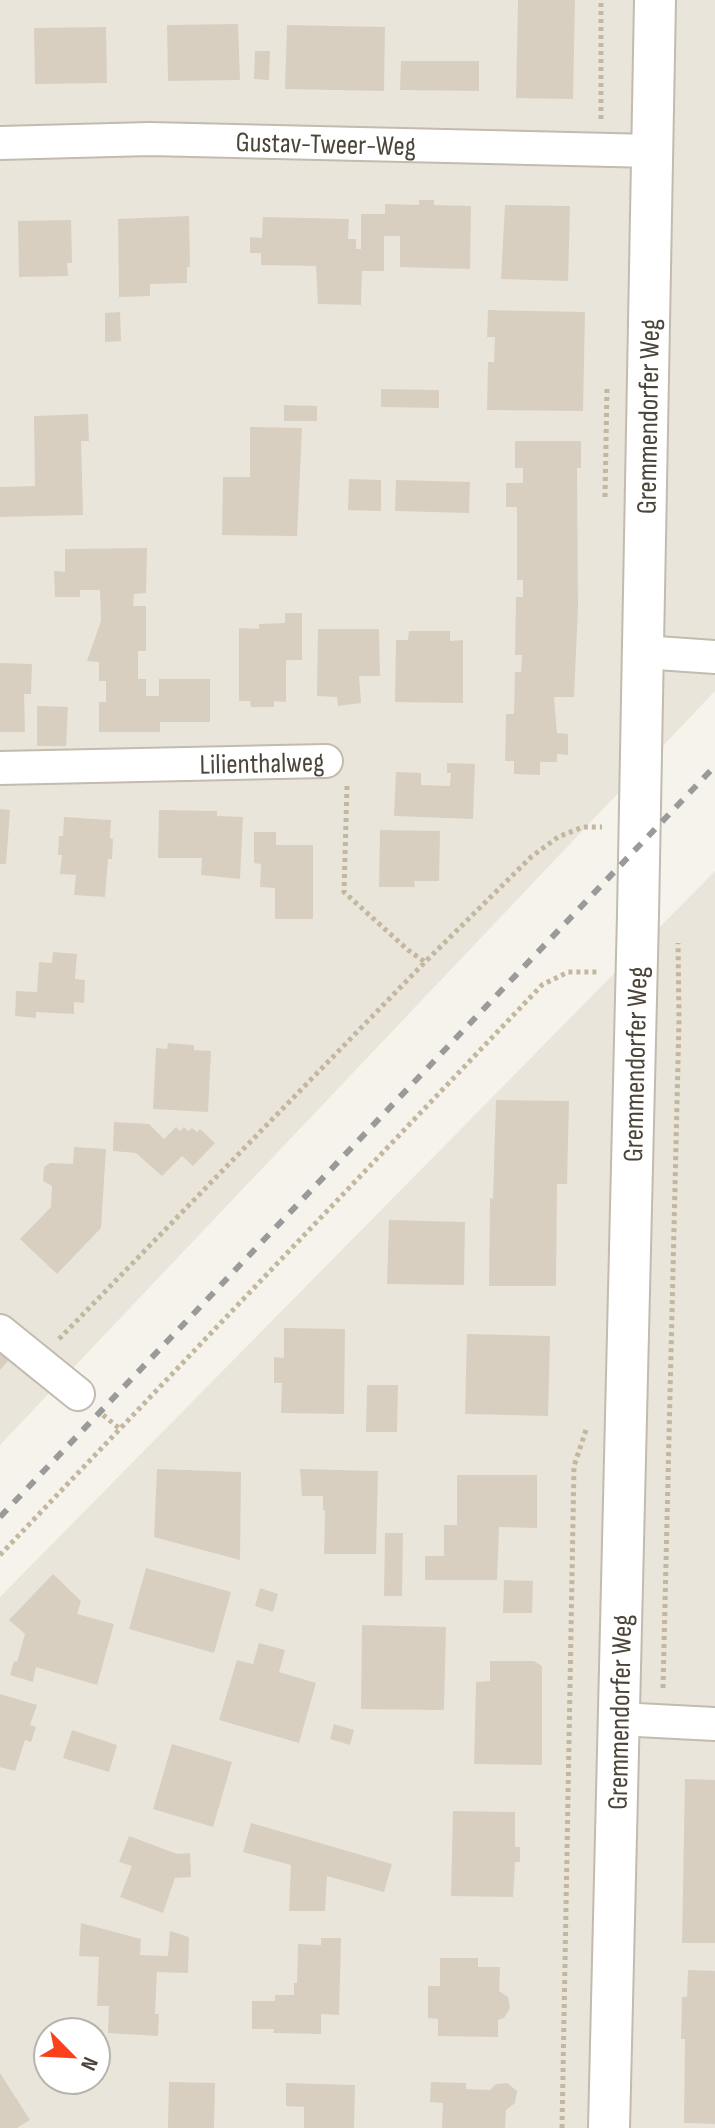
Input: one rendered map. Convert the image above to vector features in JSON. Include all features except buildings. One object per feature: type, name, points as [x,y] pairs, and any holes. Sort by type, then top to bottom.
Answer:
[{"type":"street","name":"Gremmendorfer Weg","points":[[609,2128],[655,0]]},
{"type":"street","name":"Gustav-Tweer-Weg","points":[[0,143],[150,139],[652,151]]},
{"type":"street","points":[[643,652],[715,657]]},
{"type":"street","name":"Lilienthalweg","points":[[0,768],[326,761]]},
{"type":"street","points":[[0,1331],[78,1394]]},
{"type":"street","points":[[618,1719],[715,1724]]},
{"type":"path","points":[[601,0],[599,114],[610,151]]},
{"type":"path","name":"Gremmendorfer Weg","points":[[605,499],[608,374]]},
{"type":"path","name":"Lilienthalweg","points":[[326,761],[347,785],[344,892],[425,962]]},
{"type":"path","points":[[38,1361],[531,857],[558,837],[583,827],[602,827],[602,841]]},
{"type":"path","name":"Gremmendorfer Weg","points":[[677,936],[679,1020]]},
{"type":"path","name":"Gremmendorfer Weg","points":[[596,988],[598,957]]},
{"type":"path","points":[[0,1555],[542,985],[568,972],[597,972]]},
{"type":"path","points":[[107,1418],[120,1430]]},
{"type":"path","points":[[562,2128],[574,1466],[586,1430]]},
{"type":"shaded area","points":[[0,0],[715,0],[715,691],[0,1445]]},
{"type":"shaded area","points":[[715,871],[715,2128],[0,2128],[0,1597]]},
{"type":"railway","points":[[0,1517],[715,766]]}]
